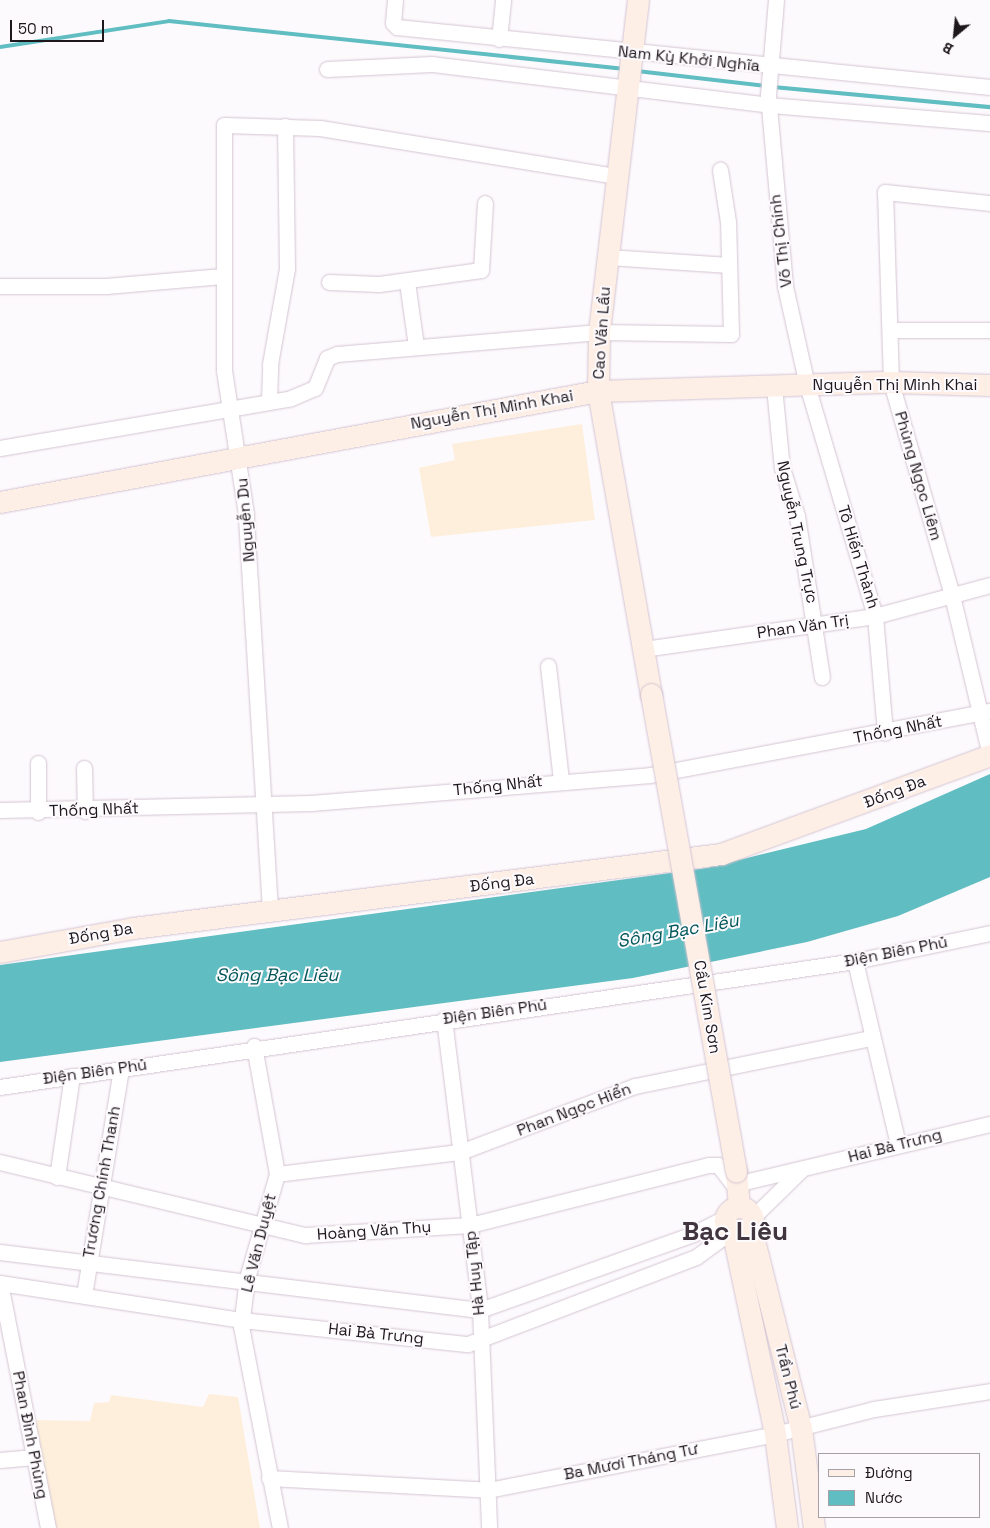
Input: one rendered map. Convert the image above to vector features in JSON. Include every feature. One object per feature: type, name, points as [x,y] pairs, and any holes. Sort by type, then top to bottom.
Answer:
[{"type":"main road","name":"Cao Văn Lầu","points":[[638,0],[599,332],[598,391],[651,694]]},
{"type":"main road","name":"Nguyễn Thị Minh Khai","points":[[0,502],[240,455],[598,391],[891,382],[990,385]]},
{"type":"main road","name":"Cầu Kim Sơn","points":[[651,694],[738,1178]]},
{"type":"main road","name":"Đống Đa","points":[[0,952],[270,910],[721,854],[990,755]]},
{"type":"main road","name":"Trần Phú","points":[[738,1178],[738,1223],[775,1434],[787,1528]]},
{"type":"main road","name":"Trần Phú","points":[[738,1223],[801,1428],[814,1528]]},
{"type":"street","name":"Nam Kỳ Khởi Nghĩa","points":[[395,0],[393,20],[397,27],[498,39],[630,68],[769,73],[990,87]]},
{"type":"street","points":[[498,39],[503,0]]},
{"type":"street","points":[[769,73],[776,0]]},
{"type":"street","points":[[327,69],[432,64],[630,68],[768,100],[990,123]]},
{"type":"street","name":"Võ Thị Chính","points":[[769,73],[768,100],[785,286],[807,386]]},
{"type":"street","name":"Nguyễn Du","points":[[270,910],[265,804],[240,455],[227,407],[223,276],[222,132],[227,122],[285,126]]},
{"type":"street","points":[[269,400],[270,364],[287,269],[285,126],[392,138],[618,176]]},
{"type":"street","points":[[0,448],[227,407],[292,398],[315,388],[327,358],[337,354],[599,332],[732,334],[729,265],[720,170]]},
{"type":"street","name":"Phùng Ngọc Liêm","points":[[990,204],[885,192],[891,382],[984,713],[990,755]]},
{"type":"street","points":[[329,282],[407,282],[481,270],[485,203]]},
{"type":"street","points":[[608,257],[729,265]]},
{"type":"street","points":[[0,286],[106,286],[223,276]]},
{"type":"street","points":[[407,282],[416,346]]},
{"type":"street","points":[[890,330],[990,330]]},
{"type":"street","name":"Nguyễn Trung Trực","points":[[774,386],[782,468],[797,516],[816,627],[822,677]]},
{"type":"street","name":"Tô Hiến Thành","points":[[807,386],[875,616],[885,733]]},
{"type":"street","name":"Phan Văn Trị","points":[[643,649],[816,627],[875,616],[990,586]]},
{"type":"street","points":[[548,666],[561,780]]},
{"type":"street","name":"Thống Nhất","points":[[0,810],[38,812],[85,811],[265,804],[561,780],[650,775],[885,733],[984,713]]},
{"type":"street","points":[[38,762],[38,812]]},
{"type":"street","points":[[84,768],[85,811]]},
{"type":"street","name":"Điện Biên Phủ","points":[[0,1087],[121,1070],[254,1046],[855,961],[990,933]]},
{"type":"street","points":[[855,961],[871,1038],[898,1144]]},
{"type":"street","name":"Hà Huy Tập","points":[[444,1019],[480,1310],[489,1528]]},
{"type":"street","name":"Phan Ngọc Hiển","points":[[277,1174],[460,1152],[635,1086],[871,1038]]},
{"type":"street","name":"Lê Văn Duyệt","points":[[254,1046],[277,1174],[247,1283],[242,1320],[269,1478],[280,1528]]},
{"type":"street","name":"Trương Chính Thanh","points":[[84,1295],[121,1070]]},
{"type":"street","points":[[57,1177],[72,1076]]},
{"type":"street","name":"Hai Bà Trưng","points":[[738,1178],[801,1170],[898,1144],[990,1124]]},
{"type":"street","name":"Hoàng Văn Thụ","points":[[0,1162],[57,1177],[262,1223],[305,1235],[470,1225],[709,1165],[718,1166],[732,1183],[738,1178]]},
{"type":"street","name":"Hai Bà Trưng","points":[[0,1283],[242,1320],[482,1342],[696,1258],[801,1170]]},
{"type":"street","name":"Hai Bà Trưng","points":[[0,1252],[480,1310],[693,1234],[738,1223]]},
{"type":"street","name":"Phan Đình Phùng","points":[[0,1283],[48,1528]]},
{"type":"street","name":"Ba Mươi Tháng Tư","points":[[269,1478],[488,1490],[775,1434],[874,1409],[990,1391]]},
{"type":"street","points":[[0,1460],[34,1457]]},
{"type":"shaded area","points":[[582,424],[595,520],[431,537],[419,468],[455,460],[452,444]]},
{"type":"shaded area","points":[[209,1394],[238,1397],[260,1528],[54,1528],[33,1420],[90,1421],[94,1403],[109,1402],[111,1395],[203,1407]]},
{"type":"water","name":"Sông Bạc Liêu","points":[[990,774],[990,877],[898,916],[807,942],[633,978],[0,1062],[0,965],[706,868],[866,829]]},
{"type":"waterway","points":[[0,47],[169,21],[622,69]]},
{"type":"waterway","points":[[637,71],[766,86]]},
{"type":"waterway","points":[[773,87],[990,107]]},
{"type":"district","name":"Bạc Liêu","points":[[735,1232]]}]
